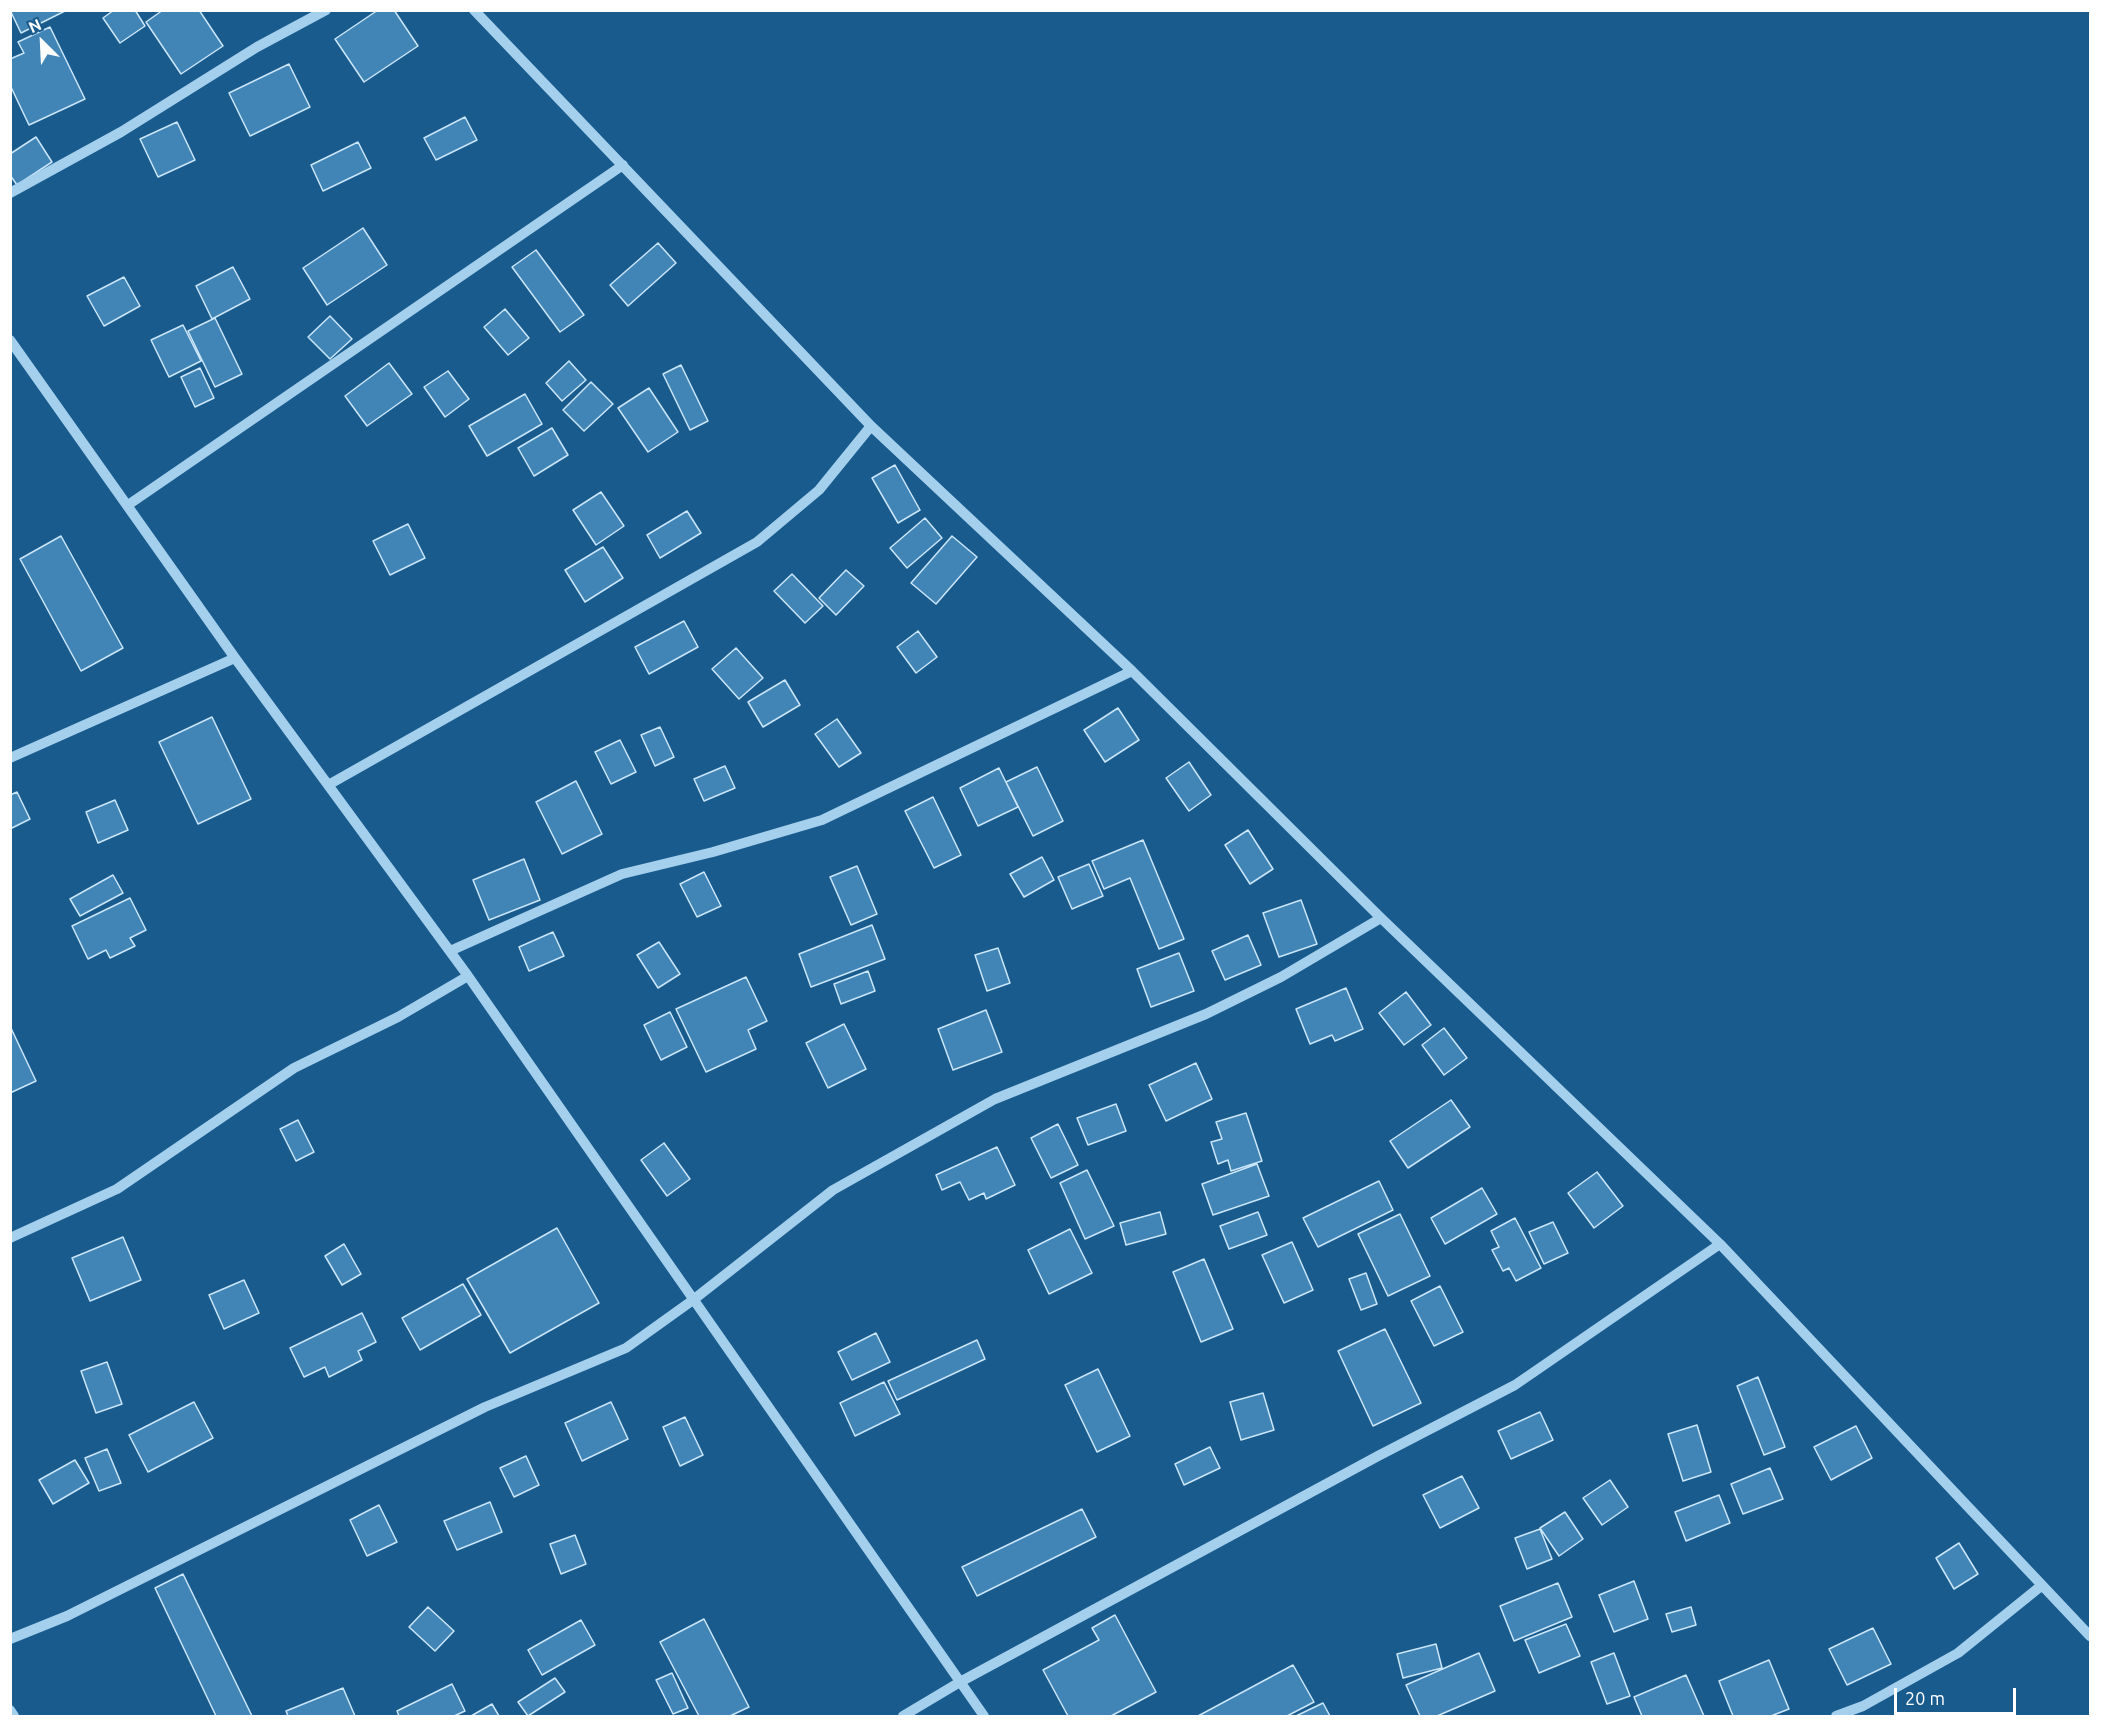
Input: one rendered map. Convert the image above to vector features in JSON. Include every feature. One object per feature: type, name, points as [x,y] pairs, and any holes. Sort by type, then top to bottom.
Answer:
[{"type":"street","points":[[10,193],[121,132],[258,47],[326,10]]},
{"type":"street","points":[[474,10],[871,426],[1132,671],[1381,918],[1720,1244],[2041,1586],[2091,1636]]},
{"type":"street","points":[[128,505],[623,165]]},
{"type":"street","points":[[10,340],[236,658],[468,976],[984,1716]]},
{"type":"street","points":[[330,784],[757,542],[819,490],[871,426]]},
{"type":"street","points":[[10,758],[236,658]]},
{"type":"street","points":[[450,951],[622,874],[713,852],[822,820],[1132,671]]},
{"type":"street","points":[[10,1639],[67,1616],[485,1407],[626,1348],[693,1300],[833,1190],[995,1099],[1206,1014],[1281,977],[1381,918]]},
{"type":"street","points":[[10,1238],[117,1189],[294,1068],[398,1017],[468,976]]},
{"type":"street","points":[[903,1716],[960,1682],[1378,1456],[1515,1385],[1720,1244]]},
{"type":"street","points":[[1836,1716],[1863,1706],[1958,1653],[2041,1586]]},
{"type":"street","points":[[10,1710],[14,1716]]},
{"type":"building","points":[[10,10],[67,10],[21,33]]},
{"type":"building","points":[[114,10],[135,10],[145,26],[120,43],[103,18]]},
{"type":"building","points":[[163,10],[199,10],[223,46],[181,74],[146,22]]},
{"type":"building","points":[[378,10],[394,10],[418,46],[364,82],[335,39]]},
{"type":"building","points":[[50,27],[85,99],[29,125],[10,85],[10,59],[24,53],[18,42]]},
{"type":"building","points":[[289,64],[310,107],[250,136],[229,93]]},
{"type":"building","points":[[465,117],[477,140],[436,160],[424,138]]},
{"type":"building","points":[[177,122],[195,160],[158,177],[140,139]]},
{"type":"building","points":[[36,137],[52,162],[17,185],[10,175],[10,154]]},
{"type":"building","points":[[358,142],[371,168],[323,191],[311,165]]},
{"type":"building","points":[[363,228],[387,265],[327,305],[303,268]]},
{"type":"building","points":[[658,243],[676,263],[628,306],[610,285]]},
{"type":"building","points":[[536,250],[584,315],[560,332],[512,267]]},
{"type":"building","points":[[233,267],[250,299],[212,319],[196,286]]},
{"type":"building","points":[[124,277],[140,306],[104,326],[87,296]]},
{"type":"building","points":[[505,309],[529,338],[508,355],[484,327]]},
{"type":"building","points":[[330,316],[352,339],[330,359],[308,337]]},
{"type":"building","points":[[215,318],[242,374],[215,387],[188,331]]},
{"type":"building","points":[[183,325],[201,361],[169,377],[151,340]]},
{"type":"building","points":[[569,361],[586,380],[562,401],[546,383]]},
{"type":"building","points":[[389,363],[412,394],[367,426],[345,396]]},
{"type":"building","points":[[681,365],[708,421],[690,430],[663,374]]},
{"type":"building","points":[[200,368],[214,398],[195,407],[181,377]]},
{"type":"building","points":[[448,371],[469,399],[445,417],[424,387]]},
{"type":"building","points":[[591,382],[613,404],[584,431],[563,410]]},
{"type":"building","points":[[649,388],[678,432],[648,452],[618,408]]},
{"type":"building","points":[[525,394],[542,424],[487,456],[469,426]]},
{"type":"building","points":[[552,428],[568,455],[534,476],[518,448]]},
{"type":"building","points":[[895,465],[920,510],[898,523],[872,478]]},
{"type":"building","points":[[601,492],[624,526],[596,545],[573,510]]},
{"type":"building","points":[[687,511],[701,533],[660,558],[647,535]]},
{"type":"building","points":[[925,518],[942,538],[907,568],[890,548]]},
{"type":"building","points":[[408,524],[425,558],[390,575],[373,541]]},
{"type":"building","points":[[61,536],[123,648],[81,671],[20,559]]},
{"type":"building","points":[[952,536],[977,557],[936,604],[911,583]]},
{"type":"building","points":[[603,547],[623,578],[585,602],[565,570]]},
{"type":"building","points":[[846,570],[864,586],[836,615],[819,598]]},
{"type":"building","points":[[792,574],[823,606],[805,623],[774,591]]},
{"type":"building","points":[[684,621],[698,647],[649,674],[635,647]]},
{"type":"building","points":[[918,631],[937,657],[916,673],[897,647]]},
{"type":"building","points":[[736,648],[763,678],[739,699],[712,669]]},
{"type":"building","points":[[785,680],[800,705],[763,727],[748,702]]},
{"type":"building","points":[[1118,708],[1139,740],[1105,762],[1084,730]]},
{"type":"building","points":[[212,717],[251,799],[198,824],[159,742]]},
{"type":"building","points":[[837,719],[861,753],[839,767],[815,734]]},
{"type":"building","points":[[660,727],[674,757],[655,766],[641,735]]},
{"type":"building","points":[[620,740],[636,772],[611,784],[595,752]]},
{"type":"building","points":[[1189,762],[1211,795],[1189,811],[1166,778]]},
{"type":"building","points":[[725,766],[735,788],[704,801],[694,779]]},
{"type":"building","points":[[1037,767],[1063,821],[1033,836],[1006,782]]},
{"type":"building","points":[[999,768],[1018,807],[978,826],[960,788]]},
{"type":"building","points":[[576,781],[602,834],[562,854],[536,802]]},
{"type":"building","points":[[17,792],[30,819],[10,829],[10,795]]},
{"type":"building","points":[[933,797],[961,855],[934,868],[905,811]]},
{"type":"building","points":[[115,800],[128,830],[98,843],[86,812]]},
{"type":"building","points":[[1248,830],[1273,869],[1250,884],[1225,845]]},
{"type":"building","points":[[1143,840],[1184,939],[1159,949],[1130,878],[1104,889],[1092,861]]},
{"type":"building","points":[[1042,857],[1054,880],[1024,897],[1010,874]]},
{"type":"building","points":[[524,859],[540,900],[489,920],[473,880]]},
{"type":"building","points":[[1089,864],[1103,896],[1072,909],[1058,877]]},
{"type":"building","points":[[857,866],[877,914],[851,925],[830,877]]},
{"type":"building","points":[[704,872],[721,906],[697,917],[680,884]]},
{"type":"building","points":[[113,875],[123,893],[80,916],[70,899]]},
{"type":"building","points":[[130,898],[146,930],[130,938],[135,946],[110,958],[106,950],[88,959],[72,926]]},
{"type":"building","points":[[1301,900],[1317,944],[1279,957],[1263,913]]},
{"type":"building","points":[[872,925],[885,959],[811,987],[799,954]]},
{"type":"building","points":[[553,932],[564,956],[529,971],[519,947]]},
{"type":"building","points":[[1248,935],[1261,965],[1225,980],[1212,951]]},
{"type":"building","points":[[659,942],[680,974],[658,988],[637,955]]},
{"type":"building","points":[[998,948],[1010,983],[987,991],[975,955]]},
{"type":"building","points":[[1179,953],[1194,991],[1151,1007],[1137,969]]},
{"type":"building","points":[[868,971],[875,991],[841,1004],[834,984]]},
{"type":"building","points":[[746,977],[767,1021],[748,1030],[756,1049],[706,1072],[676,1009]]},
{"type":"building","points":[[1346,988],[1363,1029],[1335,1041],[1332,1035],[1310,1044],[1296,1009]]},
{"type":"building","points":[[1406,992],[1431,1025],[1404,1045],[1379,1013]]},
{"type":"building","points":[[986,1010],[1002,1052],[953,1070],[938,1029]]},
{"type":"building","points":[[670,1012],[687,1047],[661,1060],[644,1025]]},
{"type":"building","points":[[844,1024],[866,1069],[828,1088],[806,1043]]},
{"type":"building","points":[[10,1026],[36,1081],[10,1093]]},
{"type":"building","points":[[1444,1028],[1467,1058],[1444,1075],[1422,1045]]},
{"type":"building","points":[[1196,1063],[1212,1099],[1166,1121],[1149,1085]]},
{"type":"building","points":[[1451,1100],[1470,1127],[1408,1168],[1390,1141]]},
{"type":"building","points":[[1116,1104],[1126,1131],[1088,1145],[1077,1118]]},
{"type":"building","points":[[1246,1113],[1262,1161],[1231,1171],[1228,1160],[1218,1164],[1211,1142],[1222,1139],[1216,1122]]},
{"type":"building","points":[[298,1120],[314,1152],[296,1161],[280,1129]]},
{"type":"building","points":[[1058,1124],[1078,1165],[1051,1178],[1031,1138]]},
{"type":"building","points":[[664,1143],[690,1179],[667,1196],[641,1160]]},
{"type":"building","points":[[997,1147],[1015,1185],[986,1199],[984,1193],[969,1200],[960,1182],[942,1190],[936,1175]]},
{"type":"building","points":[[1257,1164],[1269,1196],[1213,1215],[1202,1184]]},
{"type":"building","points":[[1087,1170],[1114,1226],[1085,1239],[1060,1183]]},
{"type":"building","points":[[1597,1172],[1623,1206],[1594,1228],[1568,1193]]},
{"type":"building","points":[[1379,1181],[1393,1210],[1318,1247],[1303,1218]]},
{"type":"building","points":[[1482,1188],[1497,1214],[1445,1244],[1431,1218]]},
{"type":"building","points":[[1160,1212],[1166,1234],[1126,1245],[1120,1223]]},
{"type":"building","points":[[1258,1212],[1267,1235],[1229,1249],[1220,1226]]},
{"type":"building","points":[[1400,1214],[1430,1276],[1388,1296],[1358,1234]]},
{"type":"building","points":[[1515,1218],[1541,1268],[1516,1281],[1509,1268],[1503,1271],[1492,1250],[1499,1247],[1491,1231]]},
{"type":"building","points":[[1553,1222],[1568,1253],[1544,1264],[1529,1232]]},
{"type":"building","points":[[557,1228],[599,1303],[510,1353],[467,1279]]},
{"type":"building","points":[[1070,1229],[1092,1273],[1049,1294],[1028,1250]]},
{"type":"building","points":[[123,1237],[141,1280],[90,1301],[72,1258]]},
{"type":"building","points":[[1292,1242],[1313,1290],[1284,1303],[1262,1255]]},
{"type":"building","points":[[344,1244],[361,1274],[342,1285],[325,1256]]},
{"type":"building","points":[[1204,1259],[1233,1329],[1201,1342],[1173,1272]]},
{"type":"building","points":[[1366,1273],[1377,1304],[1361,1310],[1349,1279]]},
{"type":"building","points":[[244,1280],[259,1313],[224,1329],[209,1295]]},
{"type":"building","points":[[463,1284],[481,1315],[420,1350],[402,1318]]},
{"type":"building","points":[[1440,1286],[1463,1332],[1434,1346],[1411,1301]]},
{"type":"building","points":[[362,1313],[376,1342],[358,1351],[362,1360],[329,1377],[325,1367],[304,1377],[290,1348]]},
{"type":"building","points":[[1385,1329],[1421,1403],[1373,1426],[1338,1351]]},
{"type":"building","points":[[876,1333],[890,1362],[852,1380],[838,1352]]},
{"type":"building","points":[[977,1340],[985,1359],[897,1400],[888,1381]]},
{"type":"building","points":[[107,1362],[122,1404],[96,1413],[81,1371]]},
{"type":"building","points":[[1098,1369],[1130,1436],[1097,1452],[1065,1385]]},
{"type":"building","points":[[1758,1377],[1785,1447],[1764,1455],[1737,1386]]},
{"type":"building","points":[[884,1382],[900,1414],[855,1436],[840,1403]]},
{"type":"building","points":[[1263,1393],[1274,1430],[1241,1440],[1230,1402]]},
{"type":"building","points":[[194,1402],[213,1438],[148,1472],[129,1435]]},
{"type":"building","points":[[611,1402],[628,1439],[582,1461],[565,1423]]},
{"type":"building","points":[[1540,1412],[1553,1440],[1511,1459],[1498,1431]]},
{"type":"building","points":[[685,1417],[703,1455],[680,1466],[663,1427]]},
{"type":"building","points":[[1697,1425],[1711,1472],[1683,1481],[1668,1434]]},
{"type":"building","points":[[1856,1426],[1872,1458],[1831,1480],[1814,1447]]},
{"type":"building","points":[[1210,1447],[1220,1468],[1184,1485],[1175,1464]]},
{"type":"building","points":[[107,1449],[121,1483],[99,1491],[85,1458]]},
{"type":"building","points":[[526,1456],[539,1485],[514,1497],[500,1468]]},
{"type":"building","points":[[75,1460],[89,1483],[53,1504],[39,1480]]},
{"type":"building","points":[[1770,1468],[1783,1499],[1743,1514],[1731,1484]]},
{"type":"building","points":[[1462,1476],[1479,1508],[1440,1528],[1423,1495]]},
{"type":"building","points":[[1610,1480],[1628,1507],[1602,1525],[1583,1498]]},
{"type":"building","points":[[1719,1495],[1730,1523],[1686,1541],[1675,1512]]},
{"type":"building","points":[[490,1502],[502,1532],[457,1550],[444,1521]]},
{"type":"building","points":[[379,1505],[397,1542],[367,1556],[350,1520]]},
{"type":"building","points":[[1082,1509],[1096,1537],[977,1596],[962,1567]]},
{"type":"building","points":[[1565,1512],[1583,1539],[1559,1556],[1540,1528]]},
{"type":"building","points":[[1540,1529],[1552,1559],[1527,1569],[1515,1538]]},
{"type":"building","points":[[575,1535],[586,1564],[561,1574],[550,1544]]},
{"type":"building","points":[[1959,1543],[1978,1574],[1954,1589],[1936,1558]]},
{"type":"building","points":[[183,1574],[252,1716],[216,1716],[155,1588]]},
{"type":"building","points":[[1634,1581],[1648,1619],[1614,1632],[1599,1595]]},
{"type":"building","points":[[1558,1583],[1572,1617],[1514,1641],[1500,1606]]},
{"type":"building","points":[[428,1607],[454,1631],[435,1651],[409,1627]]},
{"type":"building","points":[[1691,1607],[1696,1625],[1672,1632],[1666,1614]]},
{"type":"building","points":[[1115,1615],[1156,1692],[1111,1716],[1068,1716],[1043,1670],[1099,1640],[1092,1628]]},
{"type":"building","points":[[704,1619],[749,1707],[730,1716],[699,1716],[660,1642]]},
{"type":"building","points":[[581,1620],[595,1645],[542,1675],[528,1650]]},
{"type":"building","points":[[1566,1624],[1580,1656],[1539,1673],[1525,1640]]},
{"type":"building","points":[[1873,1628],[1891,1664],[1847,1685],[1829,1649]]},
{"type":"building","points":[[1436,1644],[1442,1668],[1403,1678],[1397,1654]]},
{"type":"building","points":[[1479,1653],[1495,1691],[1437,1716],[1420,1716],[1406,1685]]},
{"type":"building","points":[[1614,1653],[1630,1696],[1607,1704],[1591,1662]]},
{"type":"building","points":[[1769,1660],[1789,1709],[1771,1716],[1733,1716],[1719,1681]]},
{"type":"building","points":[[1293,1665],[1314,1702],[1287,1716],[1198,1716]]},
{"type":"building","points":[[672,1673],[688,1708],[673,1714],[656,1680]]},
{"type":"building","points":[[1686,1675],[1704,1716],[1642,1716],[1634,1697]]},
{"type":"building","points":[[555,1678],[565,1692],[528,1716],[518,1702]]},
{"type":"building","points":[[452,1684],[465,1711],[454,1716],[399,1716],[397,1711]]},
{"type":"building","points":[[343,1688],[355,1716],[288,1716],[286,1711]]},
{"type":"building","points":[[1323,1703],[1330,1716],[1296,1716]]},
{"type":"building","points":[[492,1704],[499,1716],[471,1716]]}]
